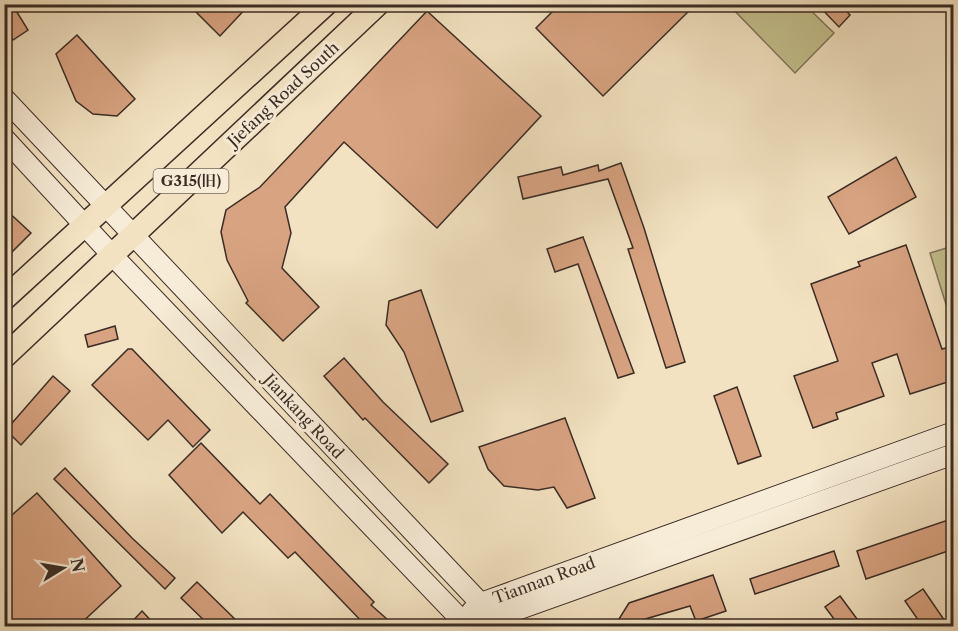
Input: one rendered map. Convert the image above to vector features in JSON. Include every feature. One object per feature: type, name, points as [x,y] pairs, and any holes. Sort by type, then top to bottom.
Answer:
[{"type":"main road","name":"G315(旧)","points":[[4,299],[326,4]]},
{"type":"main road","name":"Jiefang Road South","points":[[4,357],[378,4]]},
{"type":"main road","name":"Jiankang Road","points":[[4,98],[493,616]]},
{"type":"main road","name":"Jiankang Road","points":[[4,138],[112,255],[464,623]]},
{"type":"main road","name":"Tiannan Road","points":[[493,616],[954,432]]},
{"type":"main road","name":"Tiannan Road","points":[[464,623],[493,616],[954,454]]},
{"type":"shaded area","points":[[728,4],[805,5],[834,33],[795,73]]},
{"type":"shaded area","points":[[954,246],[953,327],[930,253]]},
{"type":"building","points":[[4,4],[12,4],[28,30],[13,40],[4,27]]},
{"type":"building","points":[[188,4],[250,4],[220,36]]},
{"type":"building","points":[[560,4],[696,4],[603,96],[536,28]]},
{"type":"building","points":[[817,4],[840,4],[850,15],[839,27]]},
{"type":"building","points":[[427,11],[541,116],[437,228],[344,142],[285,207],[291,233],[282,268],[319,307],[283,341],[246,303],[248,301],[227,260],[221,232],[226,210],[260,187]]},
{"type":"building","points":[[77,35],[135,99],[117,116],[93,114],[76,101],[56,54]]},
{"type":"building","points":[[896,157],[916,197],[849,234],[828,197]]},
{"type":"building","points":[[621,163],[644,228],[685,362],[666,368],[628,249],[633,248],[608,179],[523,199],[518,177],[561,167],[563,175],[598,165],[599,171]]},
{"type":"building","points":[[4,208],[31,233],[4,260]]},
{"type":"building","points":[[583,237],[634,373],[618,378],[578,264],[555,272],[547,249]]},
{"type":"building","points":[[906,245],[942,349],[954,346],[954,380],[910,394],[897,354],[872,363],[884,396],[836,413],[838,419],[813,428],[794,376],[838,361],[811,284],[860,266],[858,262]]},
{"type":"building","points":[[421,290],[463,411],[431,422],[404,352],[386,325],[389,301]]},
{"type":"building","points":[[115,326],[118,339],[88,347],[85,335]]},
{"type":"building","points":[[128,349],[132,349],[210,430],[193,447],[168,420],[148,440],[92,385]]},
{"type":"building","points":[[344,358],[383,402],[448,464],[429,483],[365,418],[363,420],[324,376]]},
{"type":"building","points":[[53,376],[70,391],[21,445],[6,430]]},
{"type":"building","points":[[737,387],[761,456],[738,464],[714,396]]},
{"type":"building","points":[[565,418],[595,498],[567,508],[554,487],[538,490],[504,486],[488,469],[479,447]]},
{"type":"building","points":[[201,443],[260,504],[270,494],[374,602],[371,605],[396,627],[367,627],[295,552],[288,558],[243,512],[222,533],[169,475]]},
{"type":"building","points":[[65,468],[132,538],[175,578],[165,589],[54,479]]},
{"type":"building","points":[[37,493],[121,586],[77,627],[4,627],[4,522]]},
{"type":"building","points":[[954,518],[954,549],[866,579],[857,551]]},
{"type":"building","points":[[834,551],[839,566],[755,594],[750,579]]},
{"type":"building","points":[[713,575],[726,611],[696,621],[690,606],[642,620],[636,627],[614,627],[629,603]]},
{"type":"building","points":[[197,582],[243,627],[211,627],[181,598]]},
{"type":"building","points":[[923,589],[949,627],[923,627],[905,601]]},
{"type":"building","points":[[840,596],[863,627],[840,627],[825,607]]},
{"type":"building","points":[[142,611],[157,627],[127,627]]}]
